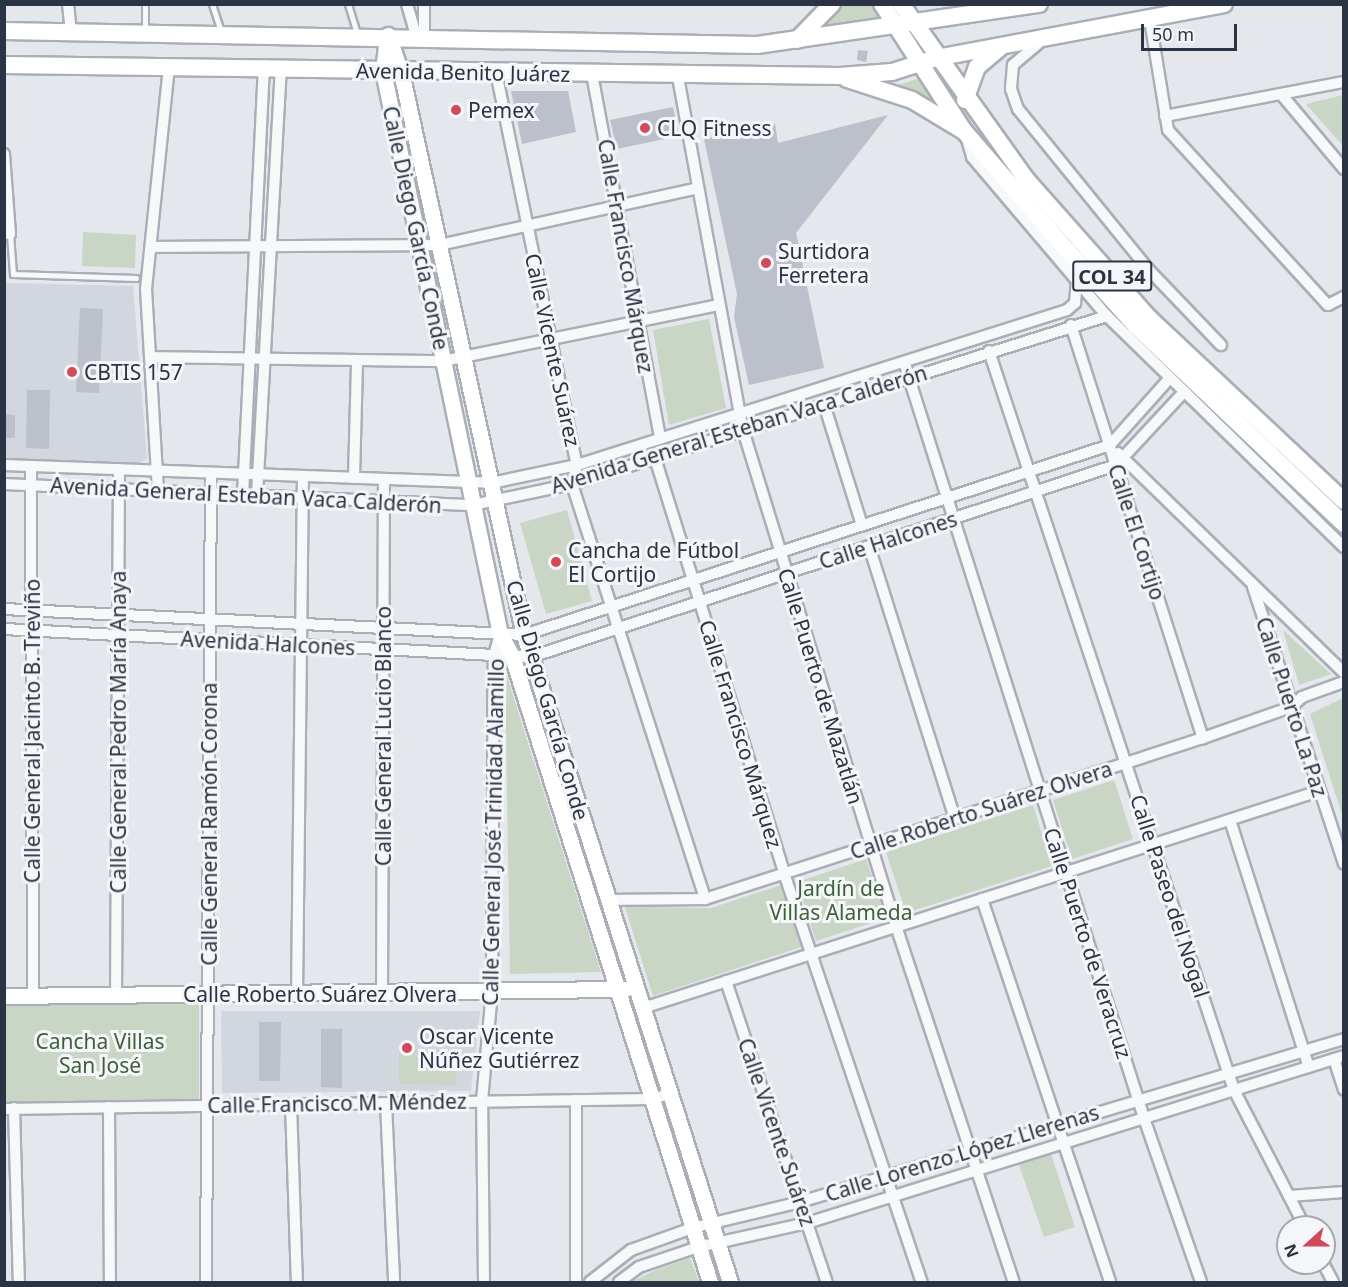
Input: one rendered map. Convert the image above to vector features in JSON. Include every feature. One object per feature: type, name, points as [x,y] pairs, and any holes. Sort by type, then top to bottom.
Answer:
[{"type":"main road","points":[[797,41],[832,4]]},
{"type":"main road","points":[[882,4],[904,24]]},
{"type":"main road","points":[[901,4],[904,24]]},
{"type":"main road","points":[[958,4],[991,13]]},
{"type":"main road","name":"Avenida Benito Juárez","points":[[4,31],[220,31],[757,45],[991,13],[1039,4]]},
{"type":"main road","name":"Avenida Benito Juárez","points":[[4,64],[272,67],[384,72],[496,72],[678,77],[840,76],[892,72],[928,61],[1224,4]]},
{"type":"main road","name":"COL 34","points":[[904,24],[928,61],[964,130],[1136,326],[1344,524]]},
{"type":"main road","points":[[965,100],[977,67],[1001,47]]},
{"type":"main road","name":"COL 34","points":[[928,61],[965,100],[1025,178],[1149,318],[1344,501]]},
{"type":"main road","points":[[840,76],[912,100],[964,130]]},
{"type":"street","points":[[68,4],[71,31]]},
{"type":"street","points":[[407,4],[420,35]]},
{"type":"street","points":[[420,35],[424,4]]},
{"type":"street","points":[[1150,20],[1168,130],[1328,305],[1344,297]]},
{"type":"street","name":"Calle Diego García Conde","points":[[388,35],[384,72],[500,634],[512,656],[710,1282]]},
{"type":"street","name":"Calle Diego García Conde","points":[[388,35],[401,72],[524,635],[730,1282]]},
{"type":"street","points":[[1048,38],[1029,47],[1013,64],[1011,89],[1018,109],[1149,270],[1221,345]]},
{"type":"street","points":[[158,491],[146,289],[169,66]]},
{"type":"street","points":[[257,495],[271,247],[272,67]]},
{"type":"street","points":[[243,495],[255,247],[272,67]]},
{"type":"street","name":"Calle Vicente Suárez","points":[[496,72],[576,465],[572,484],[705,899]]},
{"type":"street","name":"Calle Francisco Márquez","points":[[592,74],[660,439]]},
{"type":"street","name":"Calle Puerto de Mazatlán","points":[[678,77],[743,430],[870,845],[1014,1282]]},
{"type":"street","points":[[1165,116],[1344,82]]},
{"type":"street","points":[[1281,94],[1344,169]]},
{"type":"street","points":[[964,130],[972,157],[1107,315],[1183,393],[1344,547]]},
{"type":"street","points":[[4,154],[7,234]]},
{"type":"street","points":[[151,247],[439,245],[698,188]]},
{"type":"street","name":"Avenida General Esteban Vaca Calderón","points":[[4,465],[491,483],[576,465],[1067,310],[1075,303],[1077,282]]},
{"type":"street","points":[[151,357],[443,361],[719,305]]},
{"type":"street","name":"Avenida General Esteban Vaca Calderón","points":[[4,484],[473,505],[572,484],[1107,315]]},
{"type":"street","name":"Calle El Cortijo","points":[[1071,325],[1110,445]]},
{"type":"street","name":"Calle Paseo del Nogal","points":[[989,351],[1234,1090],[1299,1215]]},
{"type":"street","points":[[354,478],[357,360]]},
{"type":"street","name":"Calle Puerto de Veracruz","points":[[904,362],[1144,1119],[1201,1282]]},
{"type":"street","points":[[1169,379],[1110,445],[1120,461],[1344,673]]},
{"type":"street","name":"Calle Halcones","points":[[531,657],[1035,492],[1120,461],[1183,393]]},
{"type":"street","points":[[788,398],[792,414]]},
{"type":"street","points":[[824,404],[862,525]]},
{"type":"street","name":"Calle Halcones","points":[[524,635],[1110,445]]},
{"type":"street","name":"Calle Francisco Márquez","points":[[655,458],[810,954],[922,1282]]},
{"type":"street","name":"Calle El Cortijo","points":[[1120,461],[1203,738]]},
{"type":"street","name":"Calle General Jacinto B. Treviño","points":[[31,466],[33,996]]},
{"type":"street","name":"Calle General Pedro María Anaya","points":[[116,995],[119,469]]},
{"type":"street","name":"Calle General Ramón Corona","points":[[206,1282],[212,473]]},
{"type":"street","points":[[297,994],[303,476]]},
{"type":"street","name":"Calle General Lucio Blanco","points":[[382,993],[384,479]]},
{"type":"street","points":[[869,546],[955,818]]},
{"type":"street","name":"Calle Puerto La Paz","points":[[1252,586],[1344,863]]},
{"type":"street","name":"Avenida Halcones","points":[[4,609],[524,635]]},
{"type":"street","name":"Avenida Halcones","points":[[4,629],[531,657]]},
{"type":"street","name":"Calle General José Trinidad Alamillo","points":[[484,1282],[483,1101],[492,992],[494,655],[500,634]]},
{"type":"street","name":"Calle Roberto Suárez Olvera","points":[[608,900],[705,899],[1203,738],[1291,707],[1302,697],[1344,682]]},
{"type":"street","points":[[643,1008],[1319,791]]},
{"type":"street","points":[[1230,819],[1309,1067]]},
{"type":"street","points":[[982,899],[1061,1144],[1110,1282]]},
{"type":"street","name":"Calle Vicente Suárez","points":[[726,981],[827,1282]]},
{"type":"street","name":"Calle Roberto Suárez Olvera","points":[[4,996],[618,991],[635,985]]},
{"type":"street","name":"Calle Lorenzo López Llerenas","points":[[590,1282],[631,1250],[692,1228],[801,1202],[1344,1039]]},
{"type":"street","points":[[1339,1058],[1344,1089]]},
{"type":"street","name":"Calle Lorenzo López Llerenas","points":[[619,1282],[639,1267],[698,1247],[807,1223],[1339,1058]]},
{"type":"street","name":"Calle Francisco M. Méndez","points":[[9,1108],[651,1099],[670,1094]]},
{"type":"street","points":[[576,1100],[576,1282]]},
{"type":"street","points":[[386,1103],[394,1282]]},
{"type":"street","points":[[291,1104],[297,1282]]},
{"type":"street","points":[[109,1107],[110,1282]]},
{"type":"street","points":[[9,1108],[19,1282]]},
{"type":"street","points":[[1289,1196],[1344,1192]]},
{"type":"lane","points":[[145,30],[146,4]]},
{"type":"lane","points":[[212,4],[220,31]]},
{"type":"lane","points":[[348,4],[357,34]]},
{"type":"lane","points":[[7,234],[13,274],[136,278]]},
{"type":"shaded area","name":"CBTIS 157","points":[[5,283],[133,286],[147,459],[140,463],[5,459]]},
{"type":"shaded area","points":[[221,1011],[480,1011],[471,1091],[222,1093]]},
{"type":"green space","points":[[837,5],[871,5],[878,17],[820,27]]},
{"type":"green space","points":[[920,78],[942,111],[895,86]]},
{"type":"green space","points":[[1344,95],[1343,146],[1306,104]]},
{"type":"green space","points":[[83,232],[136,235],[135,268],[82,266]]},
{"type":"green space","points":[[709,319],[726,408],[669,425],[653,330]]},
{"type":"green space","name":"Cancha de Fútbol El Cortijo","points":[[567,510],[592,601],[546,614],[520,523]]},
{"type":"green space","points":[[1283,630],[1331,674],[1299,685]]},
{"type":"green space","points":[[505,669],[532,756],[601,972],[510,974]]},
{"type":"green space","points":[[1344,698],[1343,818],[1310,714]]},
{"type":"green space","points":[[1114,780],[1133,839],[1072,859],[1053,800]]},
{"type":"green space","points":[[1033,805],[1052,866],[906,913],[886,852]]},
{"type":"green space","name":"Jardín de Villas Alameda","points":[[866,859],[886,918],[816,941],[797,882]]},
{"type":"green space","points":[[781,885],[801,947],[653,996],[625,907],[711,908]]},
{"type":"green space","name":"Cancha Villas San José","points":[[199,1001],[199,1101],[5,1103],[4,1006]]},
{"type":"green space","points":[[399,1049],[457,1050],[456,1085],[399,1084]]},
{"type":"green space","points":[[1051,1154],[1075,1227],[1044,1237],[1019,1165]]},
{"type":"green space","points":[[690,1258],[699,1282],[631,1282],[656,1270]]},
{"type":"building","points":[[858,50],[868,51],[866,62],[857,60]]},
{"type":"building","points":[[511,91],[568,91],[576,132],[522,144]]},
{"type":"building","name":"CLQ Fitness","points":[[673,107],[679,136],[617,149],[610,120]]},
{"type":"building","name":"Surtidora Ferretera","points":[[888,115],[796,233],[824,368],[749,385],[734,317],[737,294],[704,139],[775,123],[778,143]]},
{"type":"building","points":[[80,308],[103,309],[99,393],[76,392]]},
{"type":"building","points":[[27,390],[50,390],[49,449],[26,448]]},
{"type":"building","points":[[4,414],[15,415],[15,438],[4,438]]},
{"type":"building","points":[[259,1022],[281,1022],[280,1081],[259,1081]]},
{"type":"building","points":[[321,1029],[342,1029],[342,1088],[321,1087]]},
{"type":"place","name":"Pemex","points":[[456,110]]},
{"type":"place","name":"CLQ Fitness","points":[[645,128]]},
{"type":"place","name":"Surtidora Ferretera","points":[[766,263]]},
{"type":"place","name":"CBTIS 157","points":[[72,372]]},
{"type":"place","name":"Cancha de Fútbol El Cortijo","points":[[556,562]]},
{"type":"place","name":"Oscar Vicente Núñez Gutiérrez","points":[[407,1048]]}]
